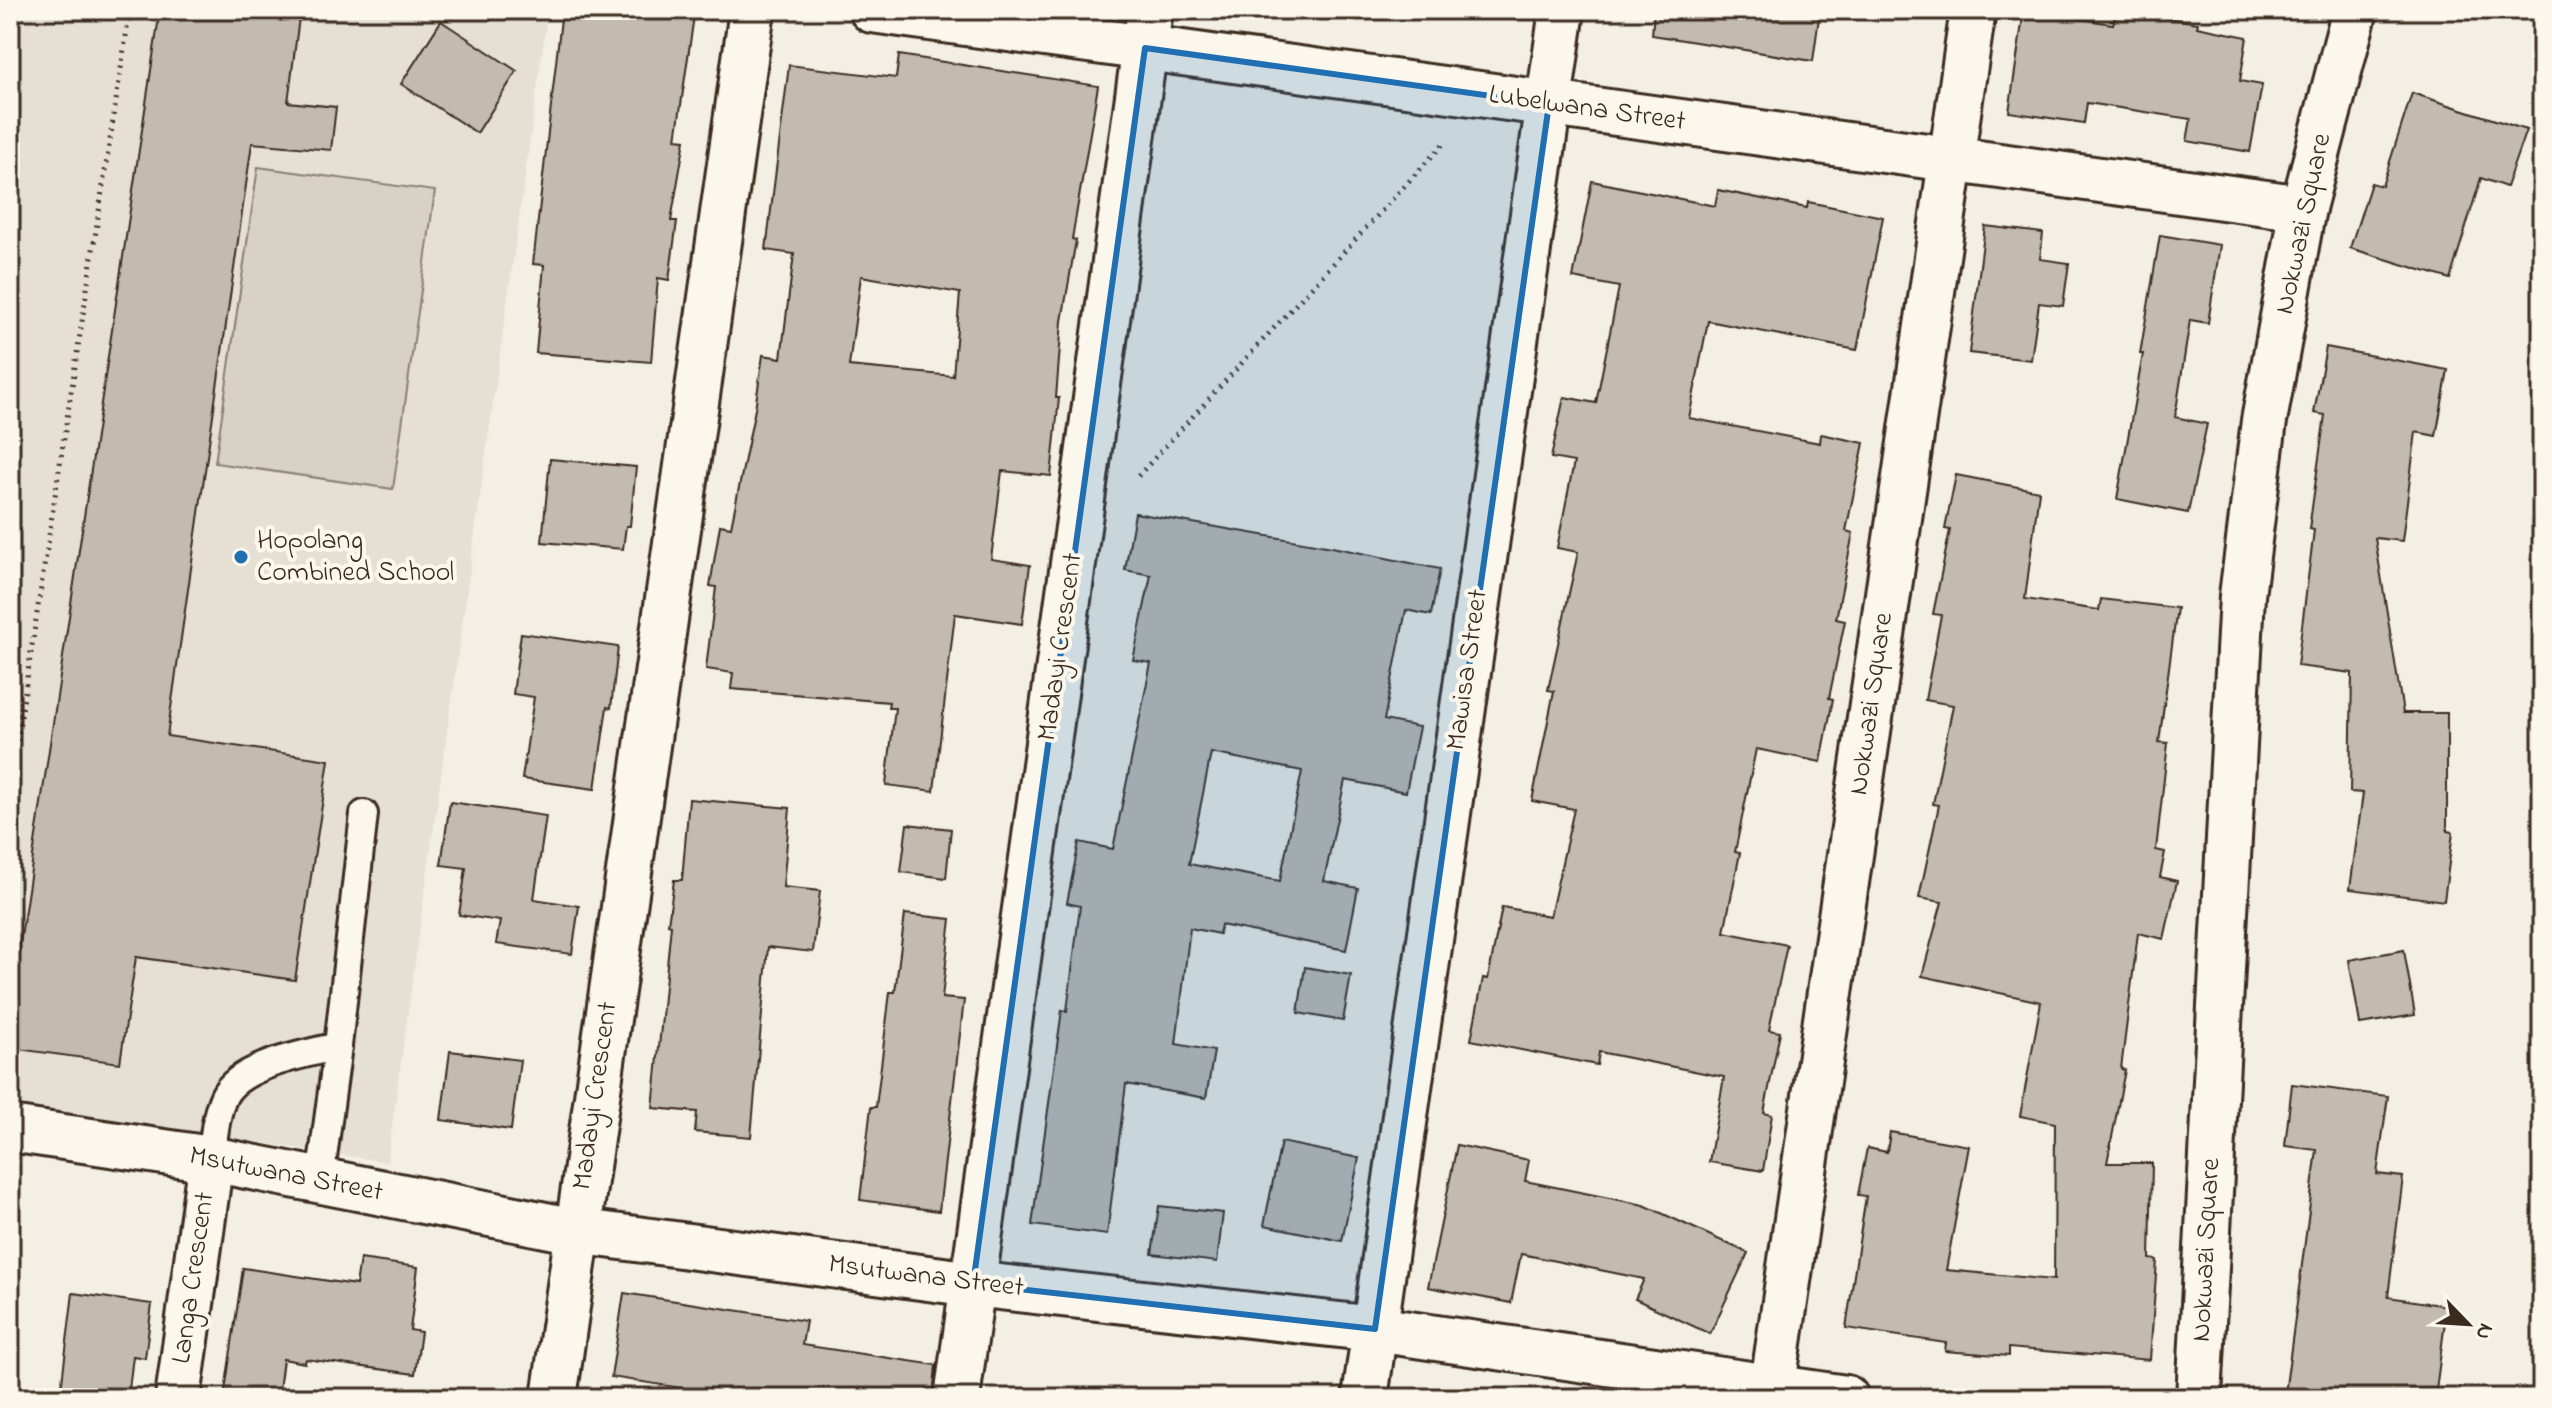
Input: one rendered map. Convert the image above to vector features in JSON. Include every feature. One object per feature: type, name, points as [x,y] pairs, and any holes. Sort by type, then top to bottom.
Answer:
[{"type":"street","name":"Madayi Crescent","points":[[576,1231],[752,10]]},
{"type":"street","name":"Lubelwana Street","points":[[872,10],[1148,29],[1549,104],[2303,208]]},
{"type":"street","name":"Mawisa Street","points":[[1365,1398],[1562,10]]},
{"type":"street","name":"Nokwazi Square","points":[[1772,1393],[1973,10]]},
{"type":"street","name":"Nokwazi Square","points":[[2199,1398],[2242,596],[2264,421],[2303,208],[2355,10]]},
{"type":"street","name":"Madayi Crescent","points":[[957,1398],[1148,29]]},
{"type":"street","name":"Msutwana Street","points":[[10,1129],[211,1159],[576,1231],[973,1284],[1375,1329],[1772,1393],[1846,1398]]},
{"type":"street","name":"Langa Crescent","points":[[178,1398],[211,1159]]},
{"type":"street","points":[[554,1398],[576,1231]]},
{"type":"lane","points":[[320,1180],[364,814]]},
{"type":"lane","points":[[211,1159],[224,1095],[239,1078],[268,1065],[338,1046]]},
{"type":"path","points":[[10,788],[130,10]]},
{"type":"path","points":[[1136,479],[1448,138]]},
{"type":"highlighted area","points":[[1145,48],[1549,104],[1375,1329],[973,1284]]},
{"type":"shaded area","name":"Hopolang Combined School","points":[[10,10],[548,10],[387,1162],[10,1104]]},
{"type":"shaded area","points":[[258,167],[435,191],[393,489],[215,463]]},
{"type":"building","points":[[160,10],[300,10],[288,102],[336,107],[331,150],[252,143],[167,736],[329,760],[295,980],[136,957],[120,1063],[10,1048],[10,1010]]},
{"type":"building","points":[[562,10],[651,10],[694,16],[676,139],[685,140],[671,221],[677,221],[669,280],[658,278],[651,362],[536,353],[544,265],[533,264]]},
{"type":"building","points":[[1654,10],[1820,10],[1813,61],[1652,35]]},
{"type":"building","points":[[2024,10],[2113,24],[2117,10],[2198,23],[2197,27],[2247,37],[2240,81],[2262,85],[2250,152],[2187,141],[2191,119],[2087,103],[2084,123],[2009,112]]},
{"type":"building","points":[[441,21],[517,71],[477,133],[401,84]]},
{"type":"building","points":[[899,55],[1098,86],[1072,239],[1076,240],[1062,321],[1056,398],[1059,398],[1051,476],[1002,471],[991,559],[1030,565],[1022,624],[955,614],[934,791],[886,785],[895,708],[888,708],[889,702],[731,689],[733,673],[706,669],[716,587],[710,586],[720,525],[731,527],[763,355],[781,358],[794,254],[766,250],[789,65],[896,78]],"holes":[[[861,276],[960,293],[953,376],[849,366]]]},
{"type":"building","points":[[2412,93],[2526,130],[2506,187],[2481,178],[2450,279],[2350,248],[2371,183],[2382,186]]},
{"type":"building","points":[[1592,181],[1715,206],[1718,190],[1807,208],[1808,202],[1883,217],[1857,350],[1708,321],[1689,418],[1820,443],[1821,434],[1864,443],[1846,531],[1853,533],[1836,619],[1845,621],[1829,698],[1833,699],[1821,762],[1756,749],[1735,852],[1740,853],[1724,932],[1787,945],[1769,1030],[1780,1032],[1764,1113],[1772,1115],[1763,1171],[1709,1162],[1724,1077],[1599,1052],[1597,1065],[1471,1040],[1483,978],[1488,979],[1502,907],[1550,916],[1574,809],[1532,801],[1554,691],[1548,690],[1578,552],[1557,548],[1574,462],[1551,458],[1564,397],[1596,403],[1619,287],[1573,278]]},
{"type":"building","points":[[1985,226],[2043,233],[2040,259],[2069,263],[2063,306],[2039,303],[2031,360],[1969,353]]},
{"type":"building","points":[[2160,235],[2220,245],[2208,323],[2190,320],[2175,417],[2207,424],[2188,513],[2117,499]]},
{"type":"building","points":[[2326,347],[2448,370],[2436,436],[2416,432],[2402,541],[2375,538],[2403,713],[2447,713],[2447,831],[2453,832],[2444,901],[2350,889],[2363,793],[2350,792],[2352,673],[2297,666],[2314,530],[2309,529],[2325,415],[2314,413]]},
{"type":"building","points":[[550,459],[636,467],[630,526],[626,526],[623,549],[542,542]]},
{"type":"building","points":[[1956,475],[2039,491],[2025,599],[2099,610],[2101,599],[2177,608],[2159,742],[2168,743],[2156,850],[2165,852],[2160,877],[2177,881],[2164,939],[2138,933],[2121,1069],[2125,1070],[2107,1163],[2152,1163],[2150,1259],[2157,1260],[2150,1360],[2009,1348],[2009,1356],[1945,1351],[1946,1343],[1846,1328],[1866,1196],[1858,1195],[1867,1148],[1887,1152],[1890,1132],[1969,1146],[1946,1270],[2054,1280],[2055,1123],[2020,1116],[2041,1002],[1922,976],[1942,902],[1919,898],[1939,805],[1933,804],[1953,705],[1925,700],[1941,615],[1933,614],[1950,530],[1945,529]]},
{"type":"building","points":[[1135,513],[1440,569],[1431,615],[1406,610],[1384,720],[1419,727],[1406,792],[1345,780],[1324,881],[1358,888],[1346,950],[1221,925],[1219,934],[1190,928],[1176,1044],[1214,1051],[1206,1098],[1126,1084],[1107,1235],[1032,1225],[1062,1010],[1067,1011],[1080,906],[1067,903],[1079,842],[1113,849],[1151,663],[1133,660],[1151,575],[1125,570]],"holes":[[[1211,753],[1302,771],[1280,881],[1189,864]]]},
{"type":"building","points":[[521,633],[618,647],[611,708],[607,707],[595,789],[522,779],[534,697],[513,694]]},
{"type":"building","points":[[689,799],[790,808],[783,887],[820,891],[813,952],[768,947],[751,1137],[695,1132],[697,1112],[653,1108],[671,925],[668,924],[674,880],[682,880]]},
{"type":"building","points":[[450,802],[546,816],[534,899],[579,906],[572,954],[496,944],[500,921],[459,915],[466,868],[441,865]]},
{"type":"building","points":[[907,824],[951,829],[946,878],[901,872]]},
{"type":"building","points":[[905,914],[951,919],[942,998],[964,1000],[939,1211],[860,1200],[871,1107],[876,1107],[890,992],[895,992]]},
{"type":"building","points":[[2404,950],[2415,1015],[2360,1024],[2349,960]]},
{"type":"building","points":[[1305,967],[1351,975],[1343,1021],[1298,1013]]},
{"type":"building","points":[[450,1051],[520,1060],[511,1130],[441,1120]]},
{"type":"building","points":[[2292,1084],[2388,1096],[2377,1174],[2403,1177],[2388,1297],[2447,1306],[2435,1398],[2315,1398],[2285,1394],[2317,1150],[2285,1146]]},
{"type":"building","points":[[1281,1142],[1359,1158],[1342,1241],[1264,1225]]},
{"type":"building","points":[[1457,1145],[1529,1160],[1525,1181],[1644,1205],[1748,1253],[1710,1334],[1635,1299],[1644,1279],[1521,1254],[1511,1303],[1428,1287]]},
{"type":"building","points":[[1159,1206],[1223,1213],[1217,1262],[1152,1254]]},
{"type":"building","points":[[360,1259],[418,1267],[410,1330],[421,1332],[415,1374],[306,1359],[305,1363],[283,1359],[278,1398],[224,1398],[243,1268],[356,1285]]},
{"type":"building","points":[[73,1293],[152,1304],[145,1358],[133,1356],[128,1398],[60,1398]]},
{"type":"building","points":[[624,1293],[806,1321],[802,1345],[936,1365],[933,1398],[842,1398],[795,1391],[794,1398],[712,1398],[713,1393],[611,1377]]},
{"type":"place","name":"Hopolang Combined School","points":[[241,557]]}]
